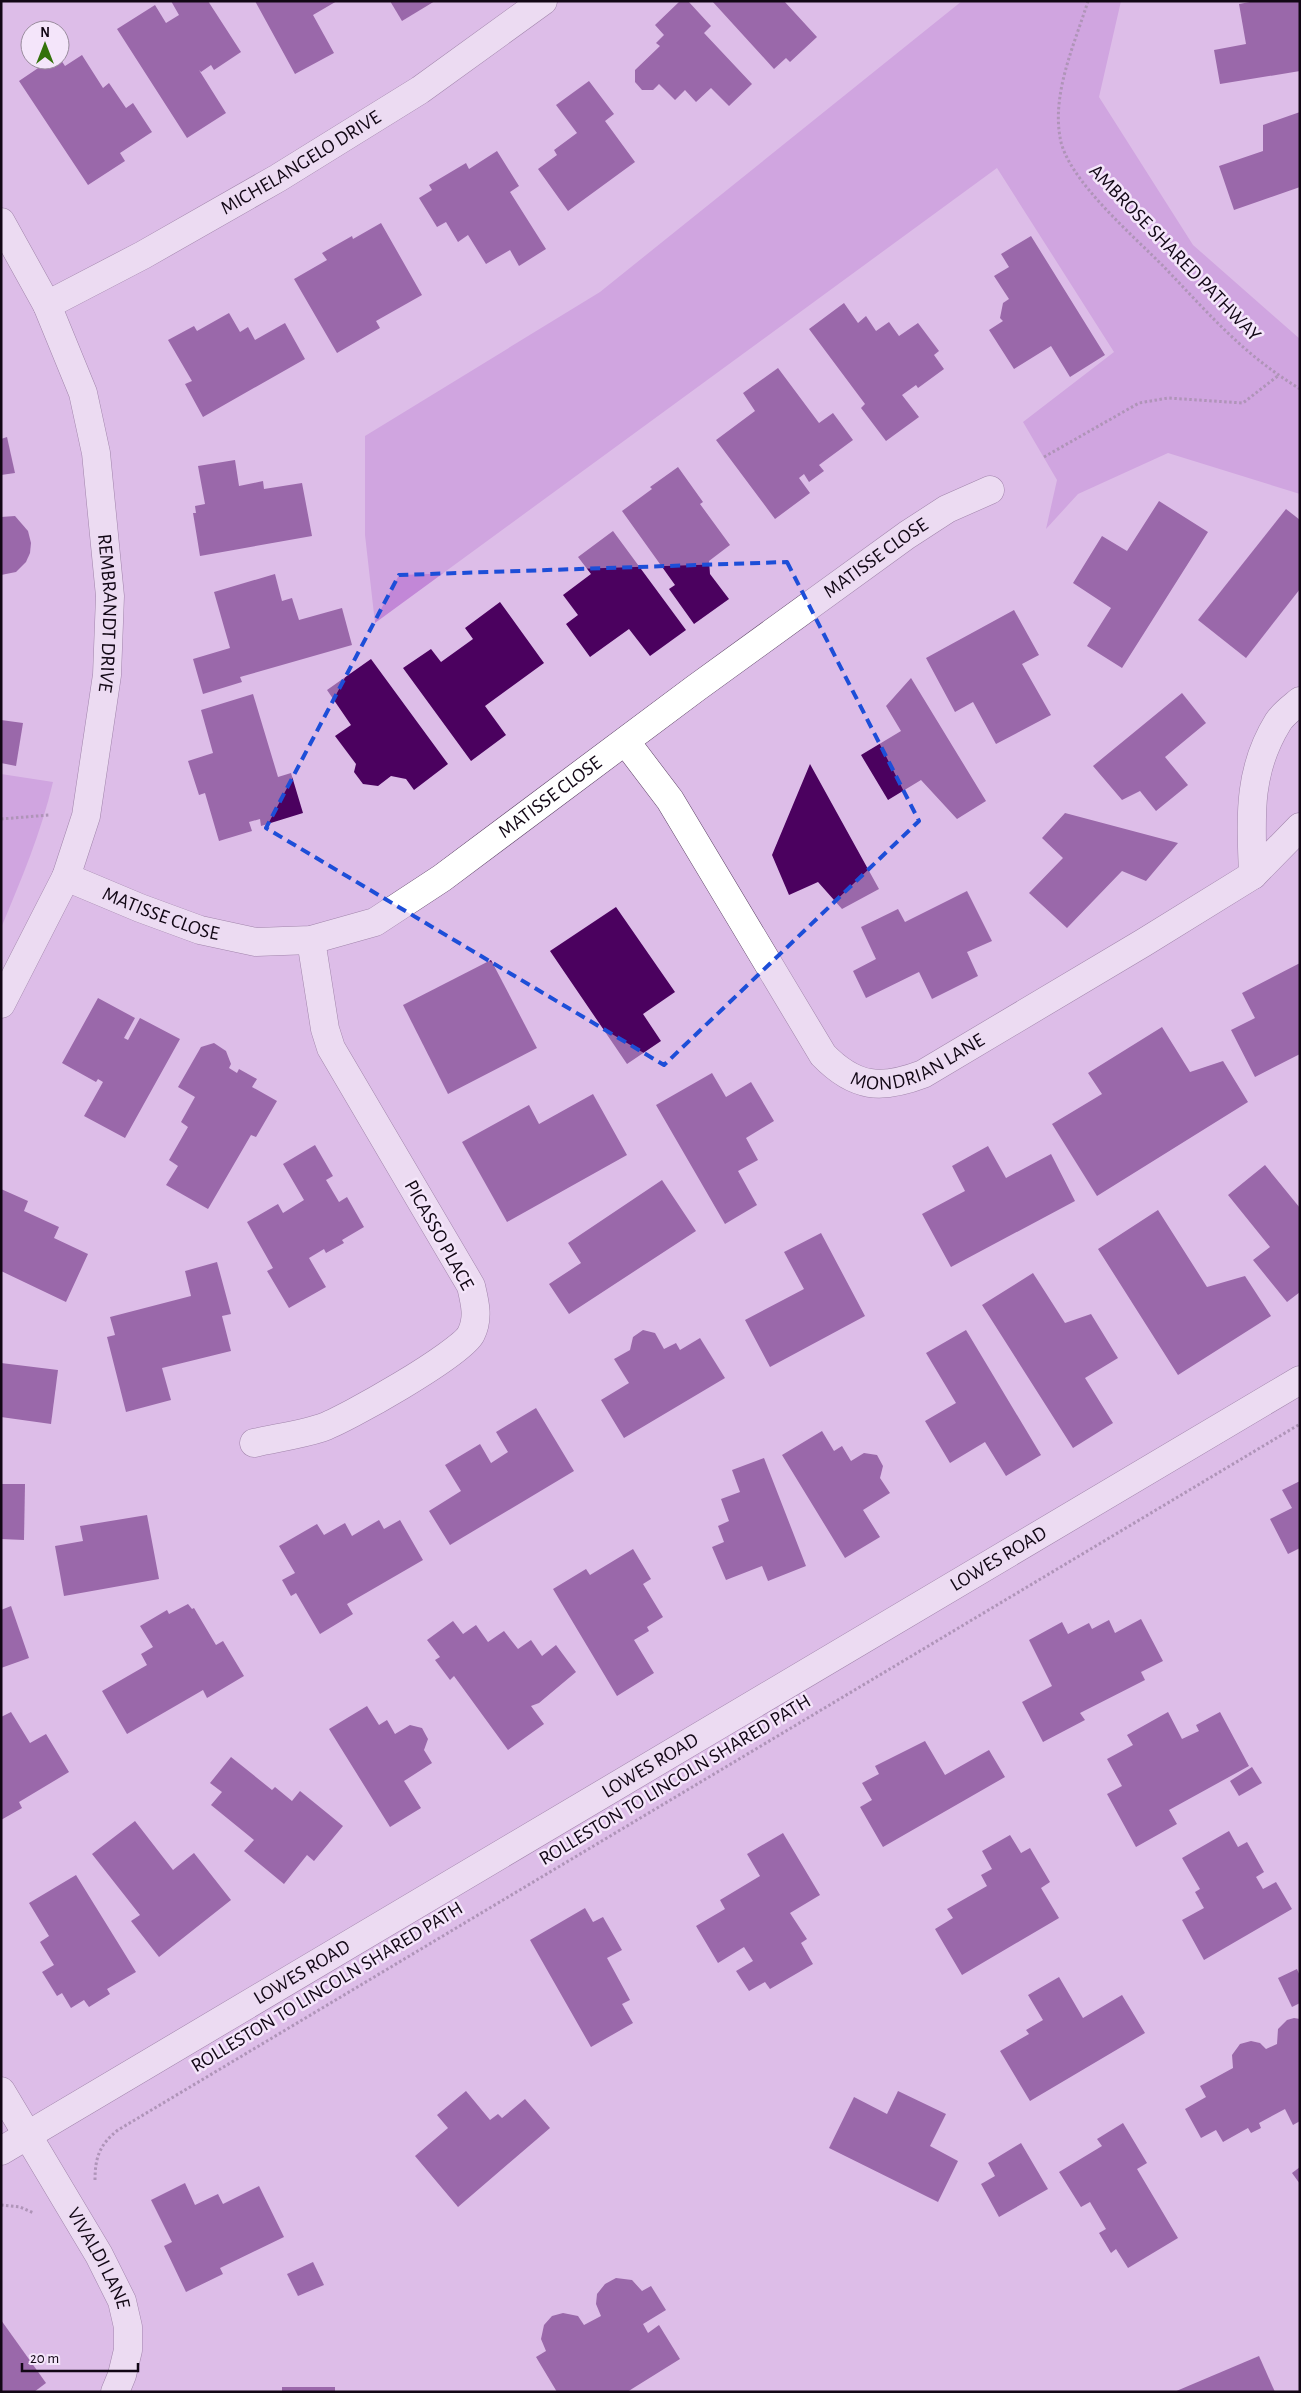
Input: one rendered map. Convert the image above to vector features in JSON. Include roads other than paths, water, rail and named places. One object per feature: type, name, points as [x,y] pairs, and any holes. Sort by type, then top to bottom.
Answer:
[{"type":"street","name":"MICHELANGELO DRIVE","points":[[47,305],[143,255],[286,173],[420,90],[543,1]]},
{"type":"street","name":"REMBRANDT DRIVE","points":[[1,222],[47,305],[83,394],[96,453],[110,596],[107,675],[86,816],[66,877],[30,952],[1,1004]]},
{"type":"street","name":"MATISSE CLOSE","points":[[66,877],[140,908],[200,930],[256,942],[311,940],[375,922],[442,878],[907,535],[947,509],[990,490]]},
{"type":"street","points":[[1253,874],[1251,808],[1257,767],[1278,721],[1300,701]]},
{"type":"street","name":"MONDRIAN LANE","points":[[626,742],[670,800],[823,1055],[838,1071],[857,1080],[880,1084],[902,1082],[923,1074],[1143,944],[1253,874],[1300,827]]},
{"type":"street","name":"PICASSO PLACE","points":[[254,1443],[321,1428],[347,1416],[444,1359],[470,1336],[476,1321],[476,1304],[471,1286],[331,1048],[325,1029],[311,940]]},
{"type":"street","name":"LOWES ROAD","points":[[1,2151],[1300,1380]]},
{"type":"street","points":[[1,2091],[28,2135]]},
{"type":"street","name":"VIVALDI LANE","points":[[28,2135],[99,2255],[122,2301],[128,2327],[128,2350],[122,2375],[115,2392]]}]
